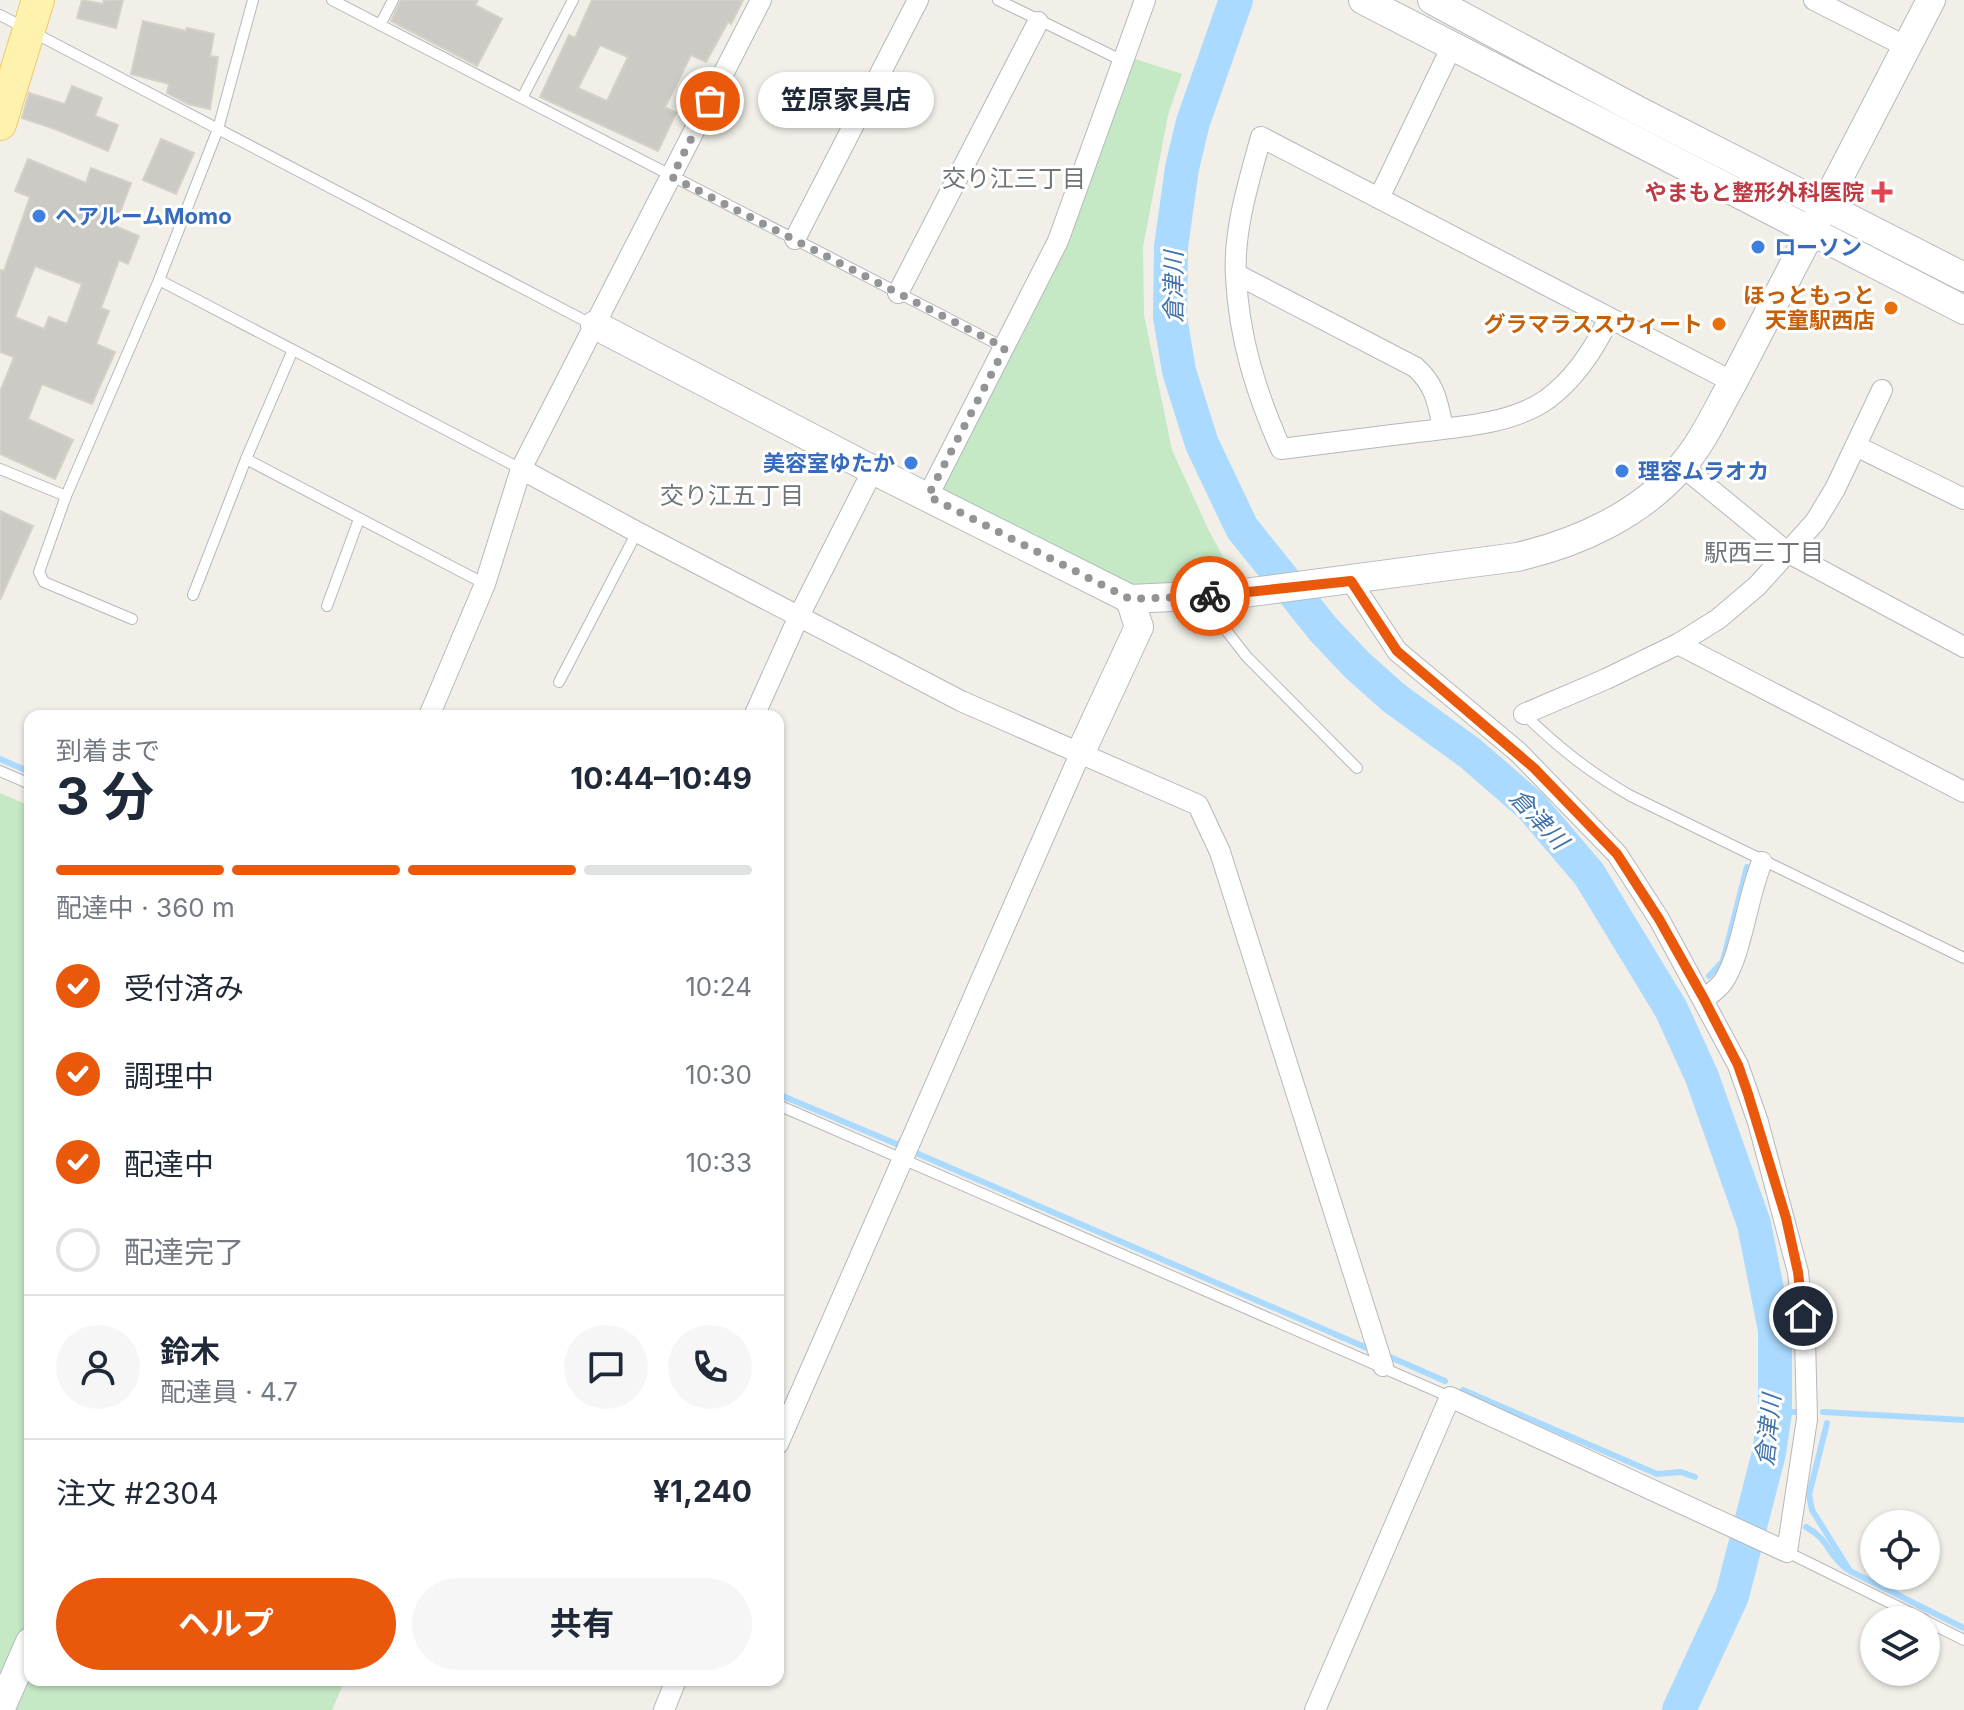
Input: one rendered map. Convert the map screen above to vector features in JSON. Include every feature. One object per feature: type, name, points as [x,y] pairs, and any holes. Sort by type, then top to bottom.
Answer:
[{"type":"main road","points":[[0,124],[38,0]]},
{"type":"street","points":[[432,710],[485,584],[521,469],[761,0]]},
{"type":"street","points":[[795,239],[918,0]]},
{"type":"street","points":[[928,496],[1058,241],[1145,0]]},
{"type":"street","points":[[1363,0],[1964,310]]},
{"type":"street","points":[[1432,0],[1964,277]]},
{"type":"street","points":[[1814,0],[1907,47]]},
{"type":"street","points":[[595,325],[1130,599],[1237,594],[1342,582],[1545,551],[1599,529],[1622,515],[1682,466],[1733,382],[1931,0]]},
{"type":"street","points":[[898,293],[1038,22]]},
{"type":"street","points":[[1379,198],[1452,46]]},
{"type":"street","points":[[1609,318],[1596,346],[1580,368],[1545,401],[1526,411],[1500,419],[1443,428],[1281,449],[1251,375],[1244,345],[1236,274],[1241,223],[1261,137],[1733,382]]},
{"type":"street","points":[[1236,274],[1415,367],[1428,378],[1436,395],[1443,428]]},
{"type":"street","points":[[1524,714],[1678,644],[1718,619],[1757,586],[1815,522],[1835,489],[1882,390]]},
{"type":"street","points":[[1856,446],[1964,499]]},
{"type":"street","points":[[1682,466],[1787,552],[1964,647]]},
{"type":"street","points":[[521,469],[961,701],[1198,805],[1220,852],[1383,1366]]},
{"type":"street","points":[[757,710],[799,616],[873,470]]},
{"type":"street","points":[[1315,1710],[1450,1397],[1782,1549],[1807,1419],[1805,1338],[1798,1272],[1758,1122],[1738,1065],[1704,999],[1659,919],[1617,854],[1518,752],[1397,651],[1342,582]]},
{"type":"street","points":[[784,1430],[1080,754],[1139,627],[1130,599]]},
{"type":"street","points":[[1678,644],[1964,792]]},
{"type":"street","points":[[1704,999],[1721,984],[1730,969],[1749,897],[1762,862]]},
{"type":"street","points":[[0,1710],[24,1656]]},
{"type":"street","points":[[664,1710],[674,1686]]},
{"type":"lane","points":[[132,619],[44,582],[39,572],[66,496],[159,280],[218,129],[253,0]]},
{"type":"lane","points":[[332,0],[1005,348]]},
{"type":"lane","points":[[380,25],[393,0]]},
{"type":"lane","points":[[522,98],[573,0]]},
{"type":"lane","points":[[998,0],[1121,60]]},
{"type":"lane","points":[[0,15],[595,325]]},
{"type":"lane","points":[[159,280],[521,469]]},
{"type":"lane","points":[[193,595],[292,352]]},
{"type":"lane","points":[[246,459],[485,584]]},
{"type":"lane","points":[[0,469],[66,496]]},
{"type":"lane","points":[[327,606],[359,519]]},
{"type":"lane","points":[[559,682],[637,532]]},
{"type":"lane","points":[[1200,596],[1247,657],[1357,768]]},
{"type":"lane","points":[[1524,714],[1562,752],[1590,773],[1631,796],[1964,958]]},
{"type":"lane","points":[[0,771],[24,781]]},
{"type":"lane","points":[[784,1108],[1450,1397]]},
{"type":"lane","points":[[1782,1549],[1897,1606]]},
{"type":"lane","points":[[1940,1628],[1964,1640]]},
{"type":"green space","points":[[1132,58],[1182,74],[1168,115],[1143,247],[1144,315],[1172,450],[1209,531],[1238,584],[1128,591],[938,493]]},
{"type":"green space","points":[[0,793],[24,803],[24,1686],[342,1686],[332,1710],[0,1710]]},
{"type":"building","points":[[82,0],[103,4],[104,0],[123,0],[116,28],[77,18]]},
{"type":"building","points":[[401,0],[478,0],[475,5],[502,19],[477,66],[391,21]]},
{"type":"building","points":[[592,0],[743,0],[706,62],[691,55],[665,107],[676,113],[658,151],[540,97],[569,35],[575,38]],"holes":[[[600,45],[628,57],[607,101],[578,88]]]},
{"type":"building","points":[[143,21],[214,34],[210,56],[218,57],[210,109],[188,104],[167,93],[169,84],[131,74]]},
{"type":"building","points":[[72,86],[102,98],[95,116],[118,125],[108,151],[22,118],[29,93],[65,104]]},
{"type":"building","points":[[161,139],[194,153],[176,194],[143,180]]},
{"type":"building","points":[[28,159],[86,183],[91,168],[131,183],[115,226],[139,236],[128,264],[119,260],[101,308],[109,311],[96,344],[115,352],[92,404],[42,384],[28,419],[73,440],[55,479],[0,454],[0,392],[14,357],[0,352],[0,270],[4,271],[30,197],[15,191]],"holes":[[[35,266],[82,284],[67,324],[49,317],[44,329],[15,317]]]},
{"type":"building","points":[[0,511],[33,526],[0,600]]},
{"type":"waterway","name":"倉津川","points":[[1236,0],[1193,122],[1182,168],[1171,247],[1170,317],[1179,371],[1202,444],[1242,528],[1323,629],[1394,698],[1470,753],[1531,806],[1589,874],[1671,1009],[1702,1077],[1754,1224],[1775,1330],[1775,1412],[1769,1453],[1732,1596],[1679,1710]]},
{"type":"waterway","points":[[0,759],[24,769]]},
{"type":"waterway","points":[[1709,976],[1723,961],[1747,867]]},
{"type":"waterway","points":[[784,1097],[899,1145],[901,1141]]},
{"type":"waterway","points":[[916,1153],[1367,1348]]},
{"type":"waterway","points":[[1390,1357],[1445,1381]]},
{"type":"waterway","points":[[1463,1390],[1657,1474],[1681,1472],[1695,1477]]},
{"type":"waterway","points":[[1775,1412],[1798,1412]]},
{"type":"waterway","points":[[1823,1412],[1964,1420]]},
{"type":"waterway","points":[[1827,1423],[1809,1495],[1812,1510],[1850,1571],[1964,1628]]},
{"type":"waterway","points":[[1806,1527],[1820,1537],[1847,1569]]},
{"type":"way so far","points":[[710,101],[672,177],[1005,348],[928,496],[1130,599],[1210,596]]},
{"type":"place","name":"笠原家具店","points":[[710,101]]},
{"type":"place","name":"やまもと整形外科医院","points":[[1882,192]]},
{"type":"place","name":"ヘアルームMomo","points":[[39,216]]},
{"type":"place","name":"ローソン","points":[[1758,247]]},
{"type":"place","name":"ほっともっと 天童駅西店","points":[[1891,308]]},
{"type":"place","name":"グラマラススウィート","points":[[1719,324]]},
{"type":"place","name":"美容室ゆたか","points":[[911,463]]},
{"type":"place","name":"理容ムラオカ","points":[[1622,471]]},
{"type":"district","name":"交り江三丁目","points":[[1014,178]]},
{"type":"district","name":"交り江五丁目","points":[[732,495]]},
{"type":"district","name":"駅西三丁目","points":[[1764,552]]},
{"type":"route","points":[[1210,596],[1351,581],[1397,651],[1518,752],[1617,854],[1659,919],[1738,1065],[1786,1218],[1798,1272],[1803,1316]]}]
